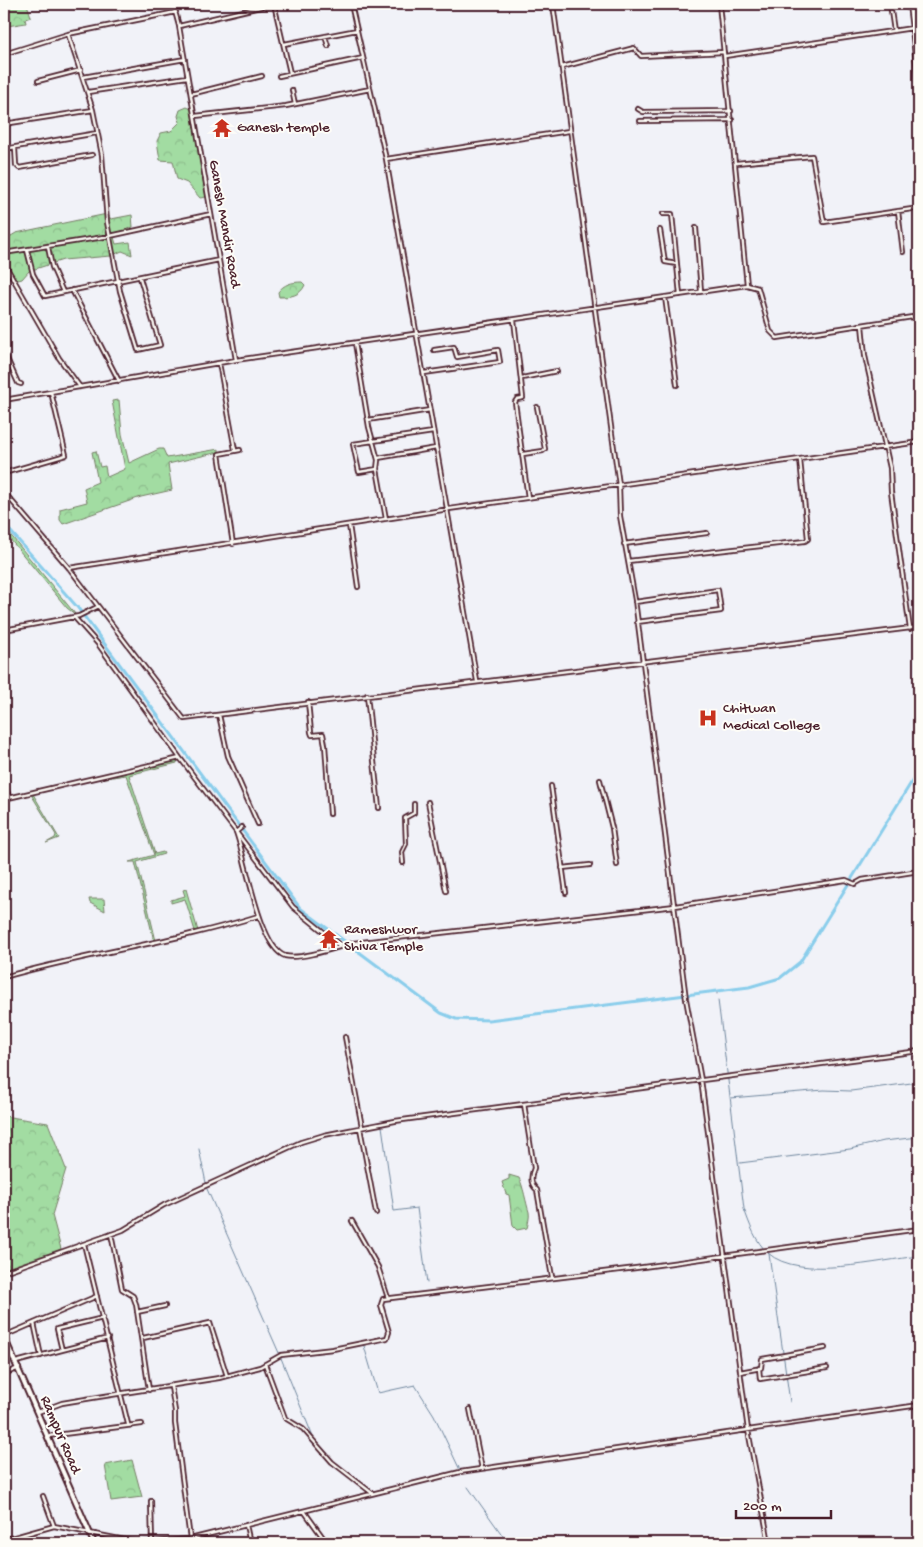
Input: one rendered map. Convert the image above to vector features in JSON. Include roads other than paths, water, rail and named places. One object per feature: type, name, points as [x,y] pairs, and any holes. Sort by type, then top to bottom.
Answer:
[{"type":"main road","name":"Rampur Road","points":[[4,1336],[94,1543]]},
{"type":"street","name":"Ganesh Mandir Road","points":[[173,4],[180,26],[236,360]]},
{"type":"street","points":[[180,26],[262,5],[274,4],[290,74]]},
{"type":"street","points":[[351,4],[386,159],[433,432],[449,509],[477,681]]},
{"type":"street","points":[[553,4],[618,485],[620,516],[635,602],[641,661],[686,999],[701,1080],[748,1430],[769,1543]]},
{"type":"street","points":[[719,4],[747,285]]},
{"type":"street","points":[[890,4],[894,31]]},
{"type":"street","points":[[910,4],[919,88]]},
{"type":"street","points":[[4,54],[68,34],[176,12]]},
{"type":"street","points":[[725,56],[919,27]]},
{"type":"street","points":[[284,44],[357,30]]},
{"type":"street","points":[[68,34],[88,92],[102,155],[110,236],[118,282],[138,350],[160,345],[140,278]]},
{"type":"street","points":[[325,36],[328,46]]},
{"type":"street","points":[[562,67],[634,48],[641,56],[724,52]]},
{"type":"street","points":[[279,76],[363,58]]},
{"type":"street","points":[[83,77],[185,59]]},
{"type":"street","points":[[38,81],[81,70]]},
{"type":"street","points":[[191,94],[262,76]]},
{"type":"street","points":[[88,92],[188,77]]},
{"type":"street","points":[[195,116],[295,104],[370,89]]},
{"type":"street","points":[[292,90],[295,104]]},
{"type":"street","points":[[638,109],[643,112],[731,111]]},
{"type":"street","points":[[4,124],[92,110]]},
{"type":"street","points":[[640,121],[732,120]]},
{"type":"street","points":[[386,159],[569,131]]},
{"type":"street","points":[[4,149],[97,133]]},
{"type":"street","points":[[15,148],[16,165],[19,168],[92,155]]},
{"type":"street","points":[[736,163],[812,156],[824,222],[919,208]]},
{"type":"street","points":[[4,180],[7,220],[4,232]]},
{"type":"street","points":[[898,211],[903,252]]},
{"type":"street","points":[[4,253],[110,236],[211,214]]},
{"type":"street","points":[[663,214],[672,214],[680,295]]},
{"type":"street","points":[[696,228],[701,291]]},
{"type":"street","points":[[660,230],[665,262],[677,264]]},
{"type":"street","points":[[48,247],[52,267],[63,292]]},
{"type":"street","points":[[27,250],[32,274],[45,296],[140,278],[219,260]]},
{"type":"street","points":[[4,263],[60,358],[80,388]]},
{"type":"street","points":[[4,400],[236,360],[594,309],[747,285],[758,288],[770,331],[777,338],[919,316]]},
{"type":"street","points":[[72,290],[119,381]]},
{"type":"street","points":[[665,297],[677,385]]},
{"type":"street","points":[[514,320],[523,398],[515,402],[528,498]]},
{"type":"street","points":[[862,325],[865,356],[885,447],[910,629]]},
{"type":"street","points":[[355,343],[368,420],[378,458],[377,470],[386,519]]},
{"type":"street","points":[[424,373],[500,362],[498,350],[457,357],[454,347],[434,350]]},
{"type":"street","points":[[4,352],[18,383],[21,384]]},
{"type":"street","points":[[220,363],[235,451]]},
{"type":"street","points":[[521,378],[557,371]]},
{"type":"street","points":[[4,473],[66,455],[51,392]]},
{"type":"street","points":[[523,454],[543,451],[545,448],[537,407]]},
{"type":"street","points":[[368,420],[430,410]]},
{"type":"street","points":[[377,470],[358,472],[353,444],[433,432]]},
{"type":"street","points":[[69,568],[449,509],[919,442]]},
{"type":"street","points":[[378,458],[436,448]]},
{"type":"street","points":[[233,544],[218,454],[240,450]]},
{"type":"street","points":[[628,561],[805,541],[808,539],[800,459]]},
{"type":"street","points":[[4,492],[69,568],[178,715],[184,719],[919,627]]},
{"type":"street","points":[[349,525],[358,587]]},
{"type":"street","points":[[624,544],[708,533]]},
{"type":"street","points":[[635,602],[718,590],[721,611],[637,622]]},
{"type":"street","points":[[4,630],[79,616],[97,607]]},
{"type":"street","points":[[74,616],[98,644],[180,758],[293,907],[341,946]]},
{"type":"street","points":[[367,695],[379,808]]},
{"type":"street","points":[[308,702],[310,732],[312,735],[323,734],[330,814]]},
{"type":"street","points":[[219,715],[228,756],[258,824]]},
{"type":"street","points":[[4,798],[180,758]]},
{"type":"street","points":[[600,780],[612,828],[617,865]]},
{"type":"street","points":[[4,782],[9,797]]},
{"type":"street","points":[[551,786],[566,894]]},
{"type":"street","points":[[428,802],[446,891]]},
{"type":"street","points":[[403,863],[402,852],[406,844],[405,818],[414,812],[414,804]]},
{"type":"street","points":[[237,832],[242,827]]},
{"type":"street","points":[[237,832],[258,916],[275,946],[284,955],[315,953],[354,943],[675,906],[849,880],[854,883],[919,871]]},
{"type":"street","points":[[562,868],[590,865]]},
{"type":"street","points":[[4,977],[61,960],[168,940],[258,916]]},
{"type":"street","points":[[346,1037],[376,1213]]},
{"type":"street","points":[[4,1272],[123,1230],[164,1205],[301,1142],[324,1135],[361,1127],[919,1051]]},
{"type":"street","points":[[524,1104],[534,1168],[531,1176],[533,1186],[537,1190],[552,1277]]},
{"type":"street","points":[[352,1221],[378,1267],[388,1298]]},
{"type":"street","points":[[38,1412],[62,1403],[227,1376],[265,1364],[281,1355],[333,1349],[387,1338],[389,1332],[381,1305],[382,1299],[726,1256],[919,1229]]},
{"type":"street","points":[[110,1234],[122,1289],[133,1296],[143,1338],[149,1390]]},
{"type":"street","points":[[84,1244],[122,1393],[128,1424]]},
{"type":"street","points":[[4,1336],[97,1296]]},
{"type":"street","points":[[137,1312],[165,1306]]},
{"type":"street","points":[[62,1350],[57,1329],[103,1318]]},
{"type":"street","points":[[34,1322],[41,1356]]},
{"type":"street","points":[[143,1338],[210,1323],[227,1376]]},
{"type":"street","points":[[16,1362],[108,1338]]},
{"type":"street","points":[[740,1372],[761,1368],[762,1359],[825,1348]]},
{"type":"street","points":[[265,1364],[285,1418],[303,1430],[332,1462],[372,1493]]},
{"type":"street","points":[[4,1374],[19,1368]]},
{"type":"street","points":[[758,1368],[760,1379],[827,1368]]},
{"type":"street","points":[[171,1386],[176,1411],[175,1423],[190,1539]]},
{"type":"street","points":[[4,1540],[54,1526],[90,1535],[140,1543],[190,1539],[372,1493],[482,1469],[919,1405]]},
{"type":"street","points":[[470,1409],[482,1469]]},
{"type":"street","points":[[48,1436],[128,1424],[142,1424]]},
{"type":"street","points":[[43,1496],[54,1526]]},
{"type":"street","points":[[151,1501],[152,1542]]},
{"type":"street","points":[[304,1511],[327,1543]]},
{"type":"street","points":[[246,1525],[250,1543]]},
{"type":"waterway","points":[[913,4],[919,49]]},
{"type":"waterway","points":[[4,524],[78,608],[300,908],[441,1013],[456,1019],[489,1020],[749,987],[780,978],[800,962],[919,770]]},
{"type":"waterway","points":[[718,1000],[744,1209],[753,1232],[763,1248],[782,1261],[799,1266],[840,1266],[919,1256]]},
{"type":"waterway","points":[[731,1098],[824,1090],[851,1091],[919,1082]]},
{"type":"waterway","points":[[382,1126],[394,1211],[417,1208],[427,1283]]},
{"type":"waterway","points":[[740,1163],[850,1149],[884,1141],[919,1137]]},
{"type":"waterway","points":[[199,1149],[206,1183]]},
{"type":"waterway","points":[[207,1189],[279,1353]]},
{"type":"waterway","points":[[769,1254],[790,1402]]},
{"type":"waterway","points":[[364,1346],[378,1393],[415,1385],[434,1415],[460,1470]]},
{"type":"waterway","points":[[281,1358],[313,1437]]},
{"type":"waterway","points":[[468,1487],[508,1543]]},
{"type":"place","name":"Ganesh temple","points":[[222,128]]},
{"type":"place","name":"Chitwan Medical College","points":[[708,718]]},
{"type":"place","name":"Rameshwor Shiva Temple","points":[[329,939]]}]
